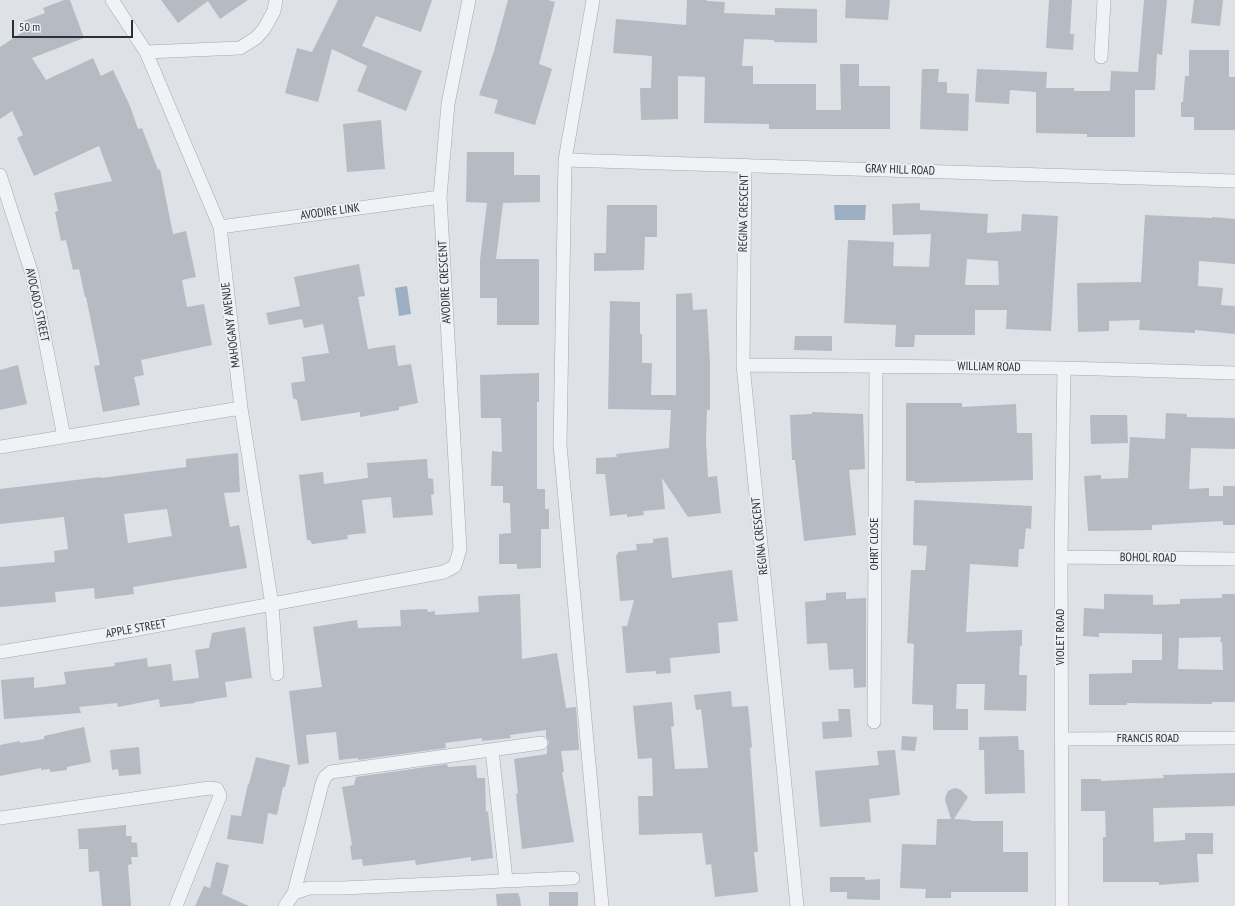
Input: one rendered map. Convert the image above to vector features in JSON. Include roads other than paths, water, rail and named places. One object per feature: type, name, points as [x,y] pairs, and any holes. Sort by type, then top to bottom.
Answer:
[{"type":"street","name":"MAHOGANY AVENUE","points":[[112,0],[146,52],[220,227],[241,408],[272,605],[277,674]]},
{"type":"street","points":[[146,52],[240,48],[256,38],[264,28],[274,11],[276,0]]},
{"type":"street","name":"AVODIRE CRESCENT","points":[[455,566],[460,549],[440,197],[448,104],[469,0]]},
{"type":"street","points":[[592,0],[565,160],[560,445],[602,906]]},
{"type":"street","points":[[1101,58],[1104,0]]},
{"type":"street","name":"GRAY HILL ROAD","points":[[565,160],[1235,181]]},
{"type":"street","name":"REGINA CRESCENT","points":[[744,165],[743,365],[797,906]]},
{"type":"street","name":"AVOCADO STREET","points":[[0,175],[32,274],[64,437]]},
{"type":"street","name":"AVODIRE LINK","points":[[220,227],[440,197]]},
{"type":"street","name":"WILLIAM ROAD","points":[[743,365],[1064,368],[1235,373]]},
{"type":"street","name":"OHRT CLOSE","points":[[874,722],[876,366]]},
{"type":"street","name":"VIOLET ROAD","points":[[1062,906],[1061,557],[1064,368]]},
{"type":"street","points":[[0,447],[241,408]]},
{"type":"street","name":"BOHOL ROAD","points":[[1061,557],[1235,559]]},
{"type":"street","name":"APPLE STREET","points":[[0,652],[272,605],[444,572],[455,566]]},
{"type":"street","name":"FRANCIS ROAD","points":[[1061,739],[1235,738]]},
{"type":"street","points":[[285,906],[294,893],[322,784],[325,777],[331,772],[542,743]]},
{"type":"street","points":[[492,750],[506,880]]},
{"type":"street","points":[[0,818],[209,788],[216,789],[220,796],[176,906]]},
{"type":"street","points":[[294,893],[309,888],[342,888],[573,878]]},
{"type":"water","points":[[834,205],[866,205],[865,220],[835,220]]},
{"type":"water","points":[[407,286],[411,314],[399,316],[395,288]]}]
